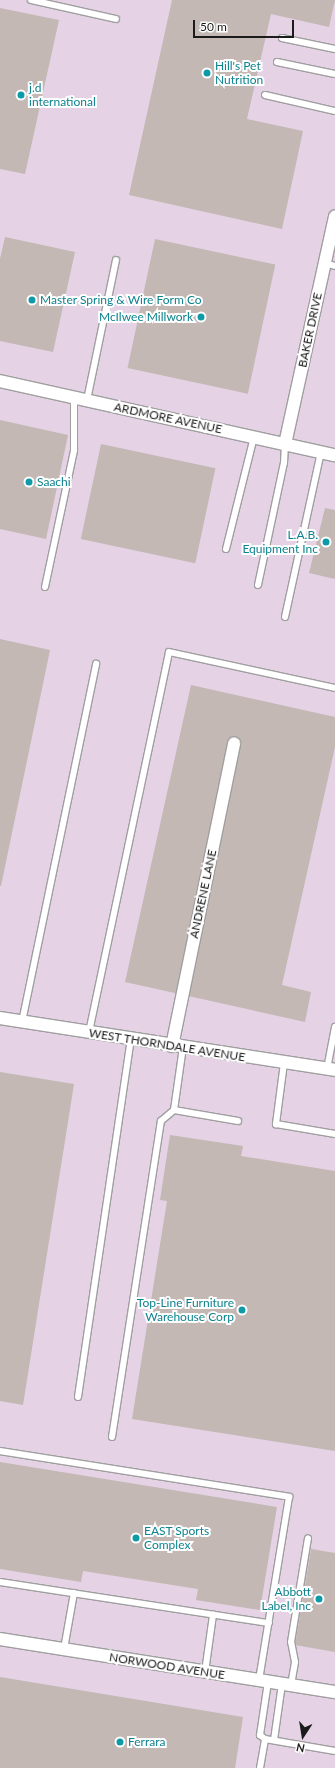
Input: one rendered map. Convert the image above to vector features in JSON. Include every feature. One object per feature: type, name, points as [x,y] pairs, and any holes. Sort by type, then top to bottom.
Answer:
[{"type":"street","name":"BAKER DRIVE","points":[[285,444],[330,265],[335,216]]},
{"type":"street","name":"ARDMORE AVENUE","points":[[0,381],[335,455]]},
{"type":"street","name":"ANDRENE LANE","points":[[177,1046],[234,743]]},
{"type":"street","name":"WEST THORNDALE AVENUE","points":[[0,1018],[331,1070]]},
{"type":"street","name":"NORWOOD AVENUE","points":[[0,1639],[335,1692]]},
{"type":"lane","points":[[31,0],[116,19]]},
{"type":"lane","points":[[282,38],[335,49]]},
{"type":"lane","points":[[277,62],[335,74]]},
{"type":"lane","points":[[265,95],[335,111]]},
{"type":"lane","points":[[87,400],[116,260]]},
{"type":"lane","points":[[45,587],[74,450],[74,398]]},
{"type":"lane","points":[[226,549],[254,437]]},
{"type":"lane","points":[[258,585],[284,463],[285,444]]},
{"type":"lane","points":[[285,617],[321,452]]},
{"type":"lane","points":[[89,1032],[169,652],[335,688]]},
{"type":"lane","points":[[22,1022],[96,664]]},
{"type":"lane","points":[[331,1070],[335,1027]]},
{"type":"lane","points":[[78,1397],[131,1039]]},
{"type":"lane","points":[[112,1437],[161,1121],[174,1110],[177,1046]]},
{"type":"lane","points":[[284,1063],[276,1124],[335,1134]]},
{"type":"lane","points":[[174,1110],[238,1121]]},
{"type":"lane","points":[[0,1451],[289,1498],[269,1623],[260,1735],[274,1740],[335,1751]]},
{"type":"lane","points":[[274,1740],[287,1685],[295,1662],[291,1642],[308,1538]]},
{"type":"lane","points":[[0,1582],[269,1623]]},
{"type":"lane","points":[[64,1650],[74,1594]]},
{"type":"lane","points":[[205,1672],[214,1615]]},
{"type":"lane","points":[[260,1768],[265,1738]]},
{"type":"shaded area","points":[[0,0],[335,0],[335,1768],[0,1768]]},
{"type":"building","name":"Hill's Pet Nutrition","points":[[172,0],[335,0],[329,27],[271,14],[247,119],[303,131],[282,229],[129,195]]},
{"type":"building","name":"j.d international","points":[[0,8],[59,20],[25,174],[0,169]]},
{"type":"building","name":"Master Spring & Wire Form Co","points":[[5,237],[75,252],[53,352],[0,341],[0,259]]},
{"type":"building","name":"McIlwee Millwork","points":[[155,239],[275,265],[248,394],[128,368]]},
{"type":"building","name":"Saachi","points":[[0,420],[68,435],[46,539],[0,529]]},
{"type":"building","points":[[101,444],[215,468],[195,563],[81,539]]},
{"type":"building","name":"L.A.B. Equipment Inc","points":[[325,508],[335,510],[335,579],[309,573]]},
{"type":"building","points":[[0,639],[50,650],[1,886],[0,886]]},
{"type":"building","points":[[191,685],[335,717],[335,747],[282,985],[311,992],[305,1022],[125,982]]},
{"type":"building","points":[[0,1072],[74,1084],[23,1405],[0,1401]]},
{"type":"building","name":"Top-Line Furniture Warehouse Corp","points":[[170,1135],[243,1146],[241,1156],[335,1171],[335,1451],[132,1419],[167,1201],[160,1200]]},
{"type":"building","name":"EAST Sports Complex","points":[[0,1462],[277,1507],[260,1610],[196,1600],[198,1589],[83,1571],[81,1582],[0,1569]]},
{"type":"building","name":"Abbott Label, Inc","points":[[311,1549],[335,1553],[335,1652],[295,1645]]},
{"type":"building","name":"Ferrara","points":[[0,1677],[243,1717],[235,1768],[0,1768]]},
{"type":"place","name":"Hill's Pet Nutrition","points":[[207,73]]},
{"type":"place","name":"j.d international","points":[[21,95]]},
{"type":"place","name":"Master Spring & Wire Form Co","points":[[32,300]]},
{"type":"place","name":"McIlwee Millwork","points":[[201,317]]},
{"type":"place","name":"Saachi","points":[[29,482]]},
{"type":"place","name":"L.A.B. Equipment Inc","points":[[326,542]]},
{"type":"place","name":"Top-Line Furniture Warehouse Corp","points":[[242,1310]]},
{"type":"place","name":"EAST Sports Complex","points":[[136,1538]]},
{"type":"place","name":"Abbott Label, Inc","points":[[319,1599]]},
{"type":"place","name":"Ferrara","points":[[120,1742]]}]
